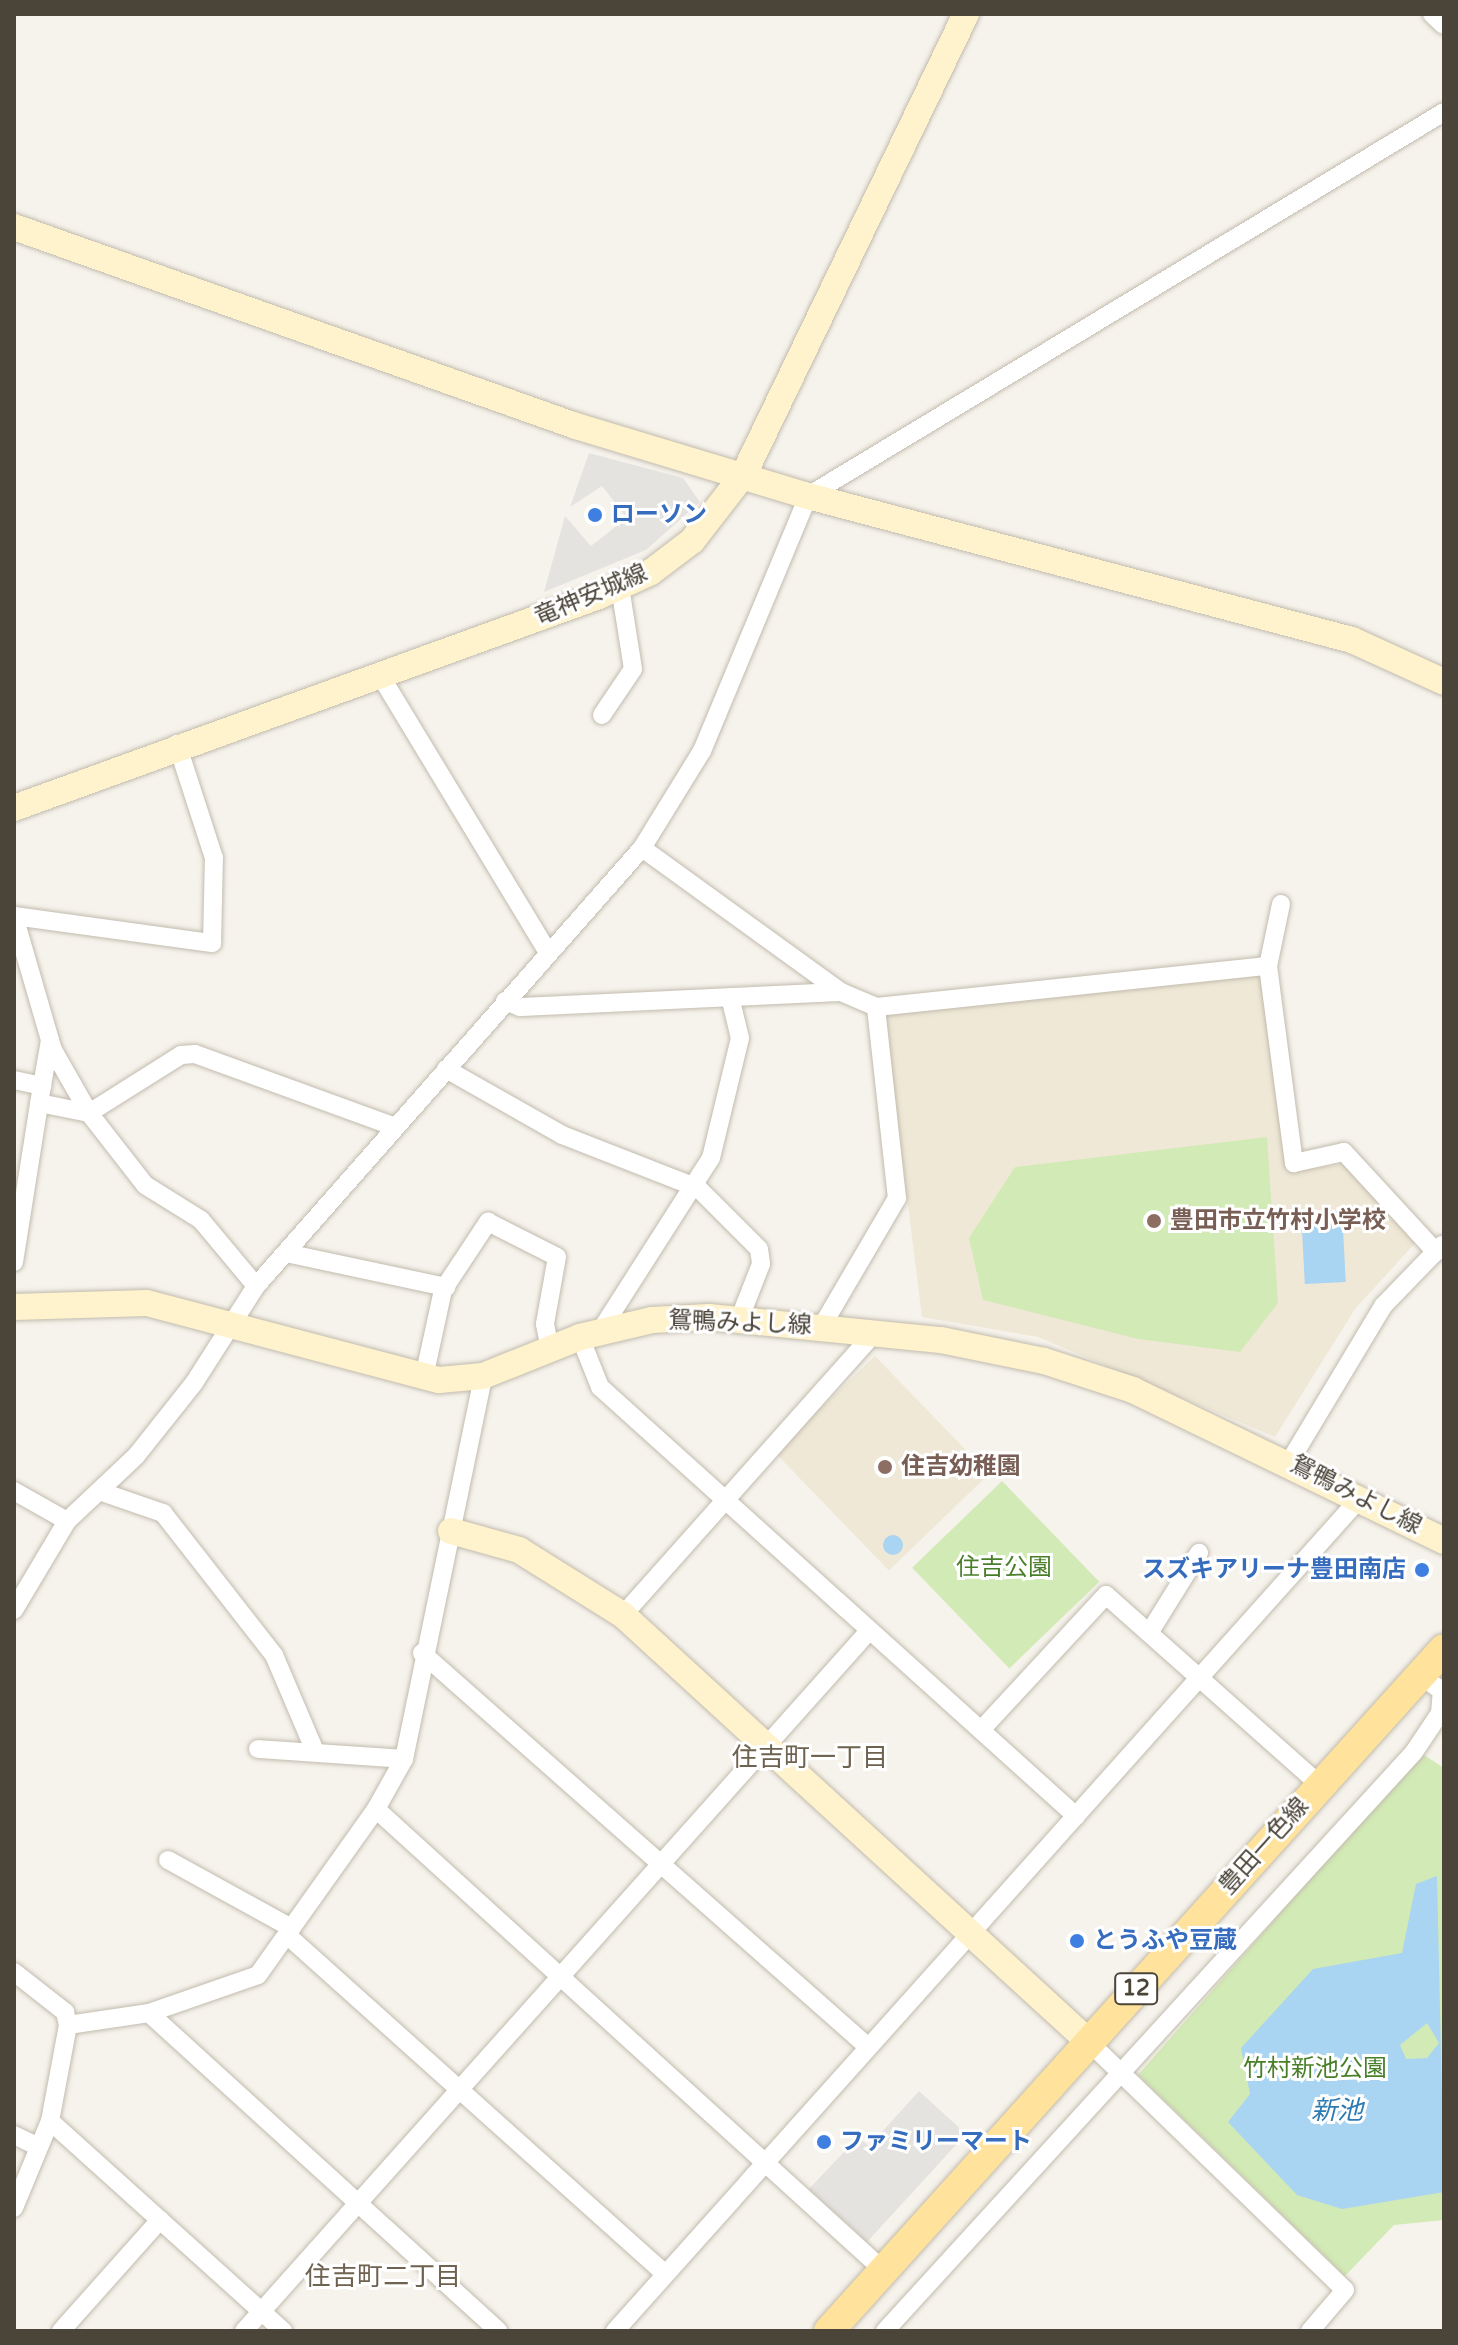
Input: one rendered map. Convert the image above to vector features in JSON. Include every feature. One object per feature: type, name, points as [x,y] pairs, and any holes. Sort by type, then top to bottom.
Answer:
[{"type":"main road","name":"豊田一色線","points":[[829,2331],[1319,1784],[1444,1649]]},
{"type":"street","name":"竜神安城線","points":[[14,808],[177,744],[380,675],[620,587],[692,541],[744,474],[966,14]]},
{"type":"street","points":[[1432,14],[1444,25]]},
{"type":"street","points":[[14,1610],[67,1521],[102,1492],[194,1383],[256,1286],[547,951],[642,848],[702,751],[808,496],[1444,112]]},
{"type":"street","points":[[14,227],[576,426],[744,474],[808,496],[1352,640],[1444,682]]},
{"type":"street","points":[[602,715],[633,669],[620,587]]},
{"type":"street","points":[[380,675],[547,951]]},
{"type":"street","points":[[177,744],[214,858],[212,943],[14,916],[50,1040],[89,1113],[145,1185],[201,1220],[256,1286]]},
{"type":"street","points":[[642,848],[841,992],[876,1007],[1268,966]]},
{"type":"street","points":[[1281,904],[1268,966],[1294,1163],[1344,1152],[1440,1247],[1383,1306],[1290,1461]]},
{"type":"street","points":[[505,1001],[520,1007],[841,992]]},
{"type":"street","points":[[730,997],[740,1038],[735,1073],[698,1188],[590,1335],[600,1387],[1076,1816]]},
{"type":"street","points":[[822,1326],[897,1198],[876,1007]]},
{"type":"street","points":[[14,1262],[50,1040]]},
{"type":"street","points":[[89,1113],[181,1055],[195,1054],[396,1127]]},
{"type":"street","points":[[446,1069],[562,1135],[698,1188],[759,1249],[761,1264],[739,1320]]},
{"type":"street","points":[[14,1080],[41,1095],[89,1113]]},
{"type":"street","points":[[424,1377],[446,1287],[488,1222],[557,1257],[545,1324],[550,1349]]},
{"type":"street","points":[[286,1253],[446,1287]]},
{"type":"street","name":"鴛鴨みよし線","points":[[14,1307],[147,1303],[229,1329],[424,1377],[483,1376],[590,1335],[652,1320],[739,1320],[822,1326],[872,1336],[941,1340],[1044,1361],[1133,1390],[1290,1461],[1444,1541]]},
{"type":"street","points":[[623,1615],[872,1336]]},
{"type":"street","points":[[68,2025],[149,2013],[258,1975],[376,1809],[404,1759],[422,1653],[483,1376]]},
{"type":"street","points":[[14,1491],[67,1521]]},
{"type":"street","points":[[102,1492],[163,1513],[274,1655],[315,1751]]},
{"type":"street","points":[[615,2331],[663,2272],[867,2046],[973,1935],[1361,1497]]},
{"type":"street","points":[[451,1531],[519,1550],[623,1615],[1089,2042],[1118,2077],[1345,2290],[1310,2331]]},
{"type":"street","points":[[1151,1630],[1199,1553]]},
{"type":"street","points":[[981,1730],[1098,1596],[1151,1630],[1319,1784]]},
{"type":"street","points":[[244,2331],[361,2204],[459,2088],[869,1631]]},
{"type":"street","points":[[422,1653],[867,2046]]},
{"type":"street","points":[[885,2331],[1414,1752],[1440,1713],[1442,1691],[1420,1675]]},
{"type":"street","points":[[258,1749],[404,1759]]},
{"type":"street","points":[[376,1809],[884,2271]]},
{"type":"street","points":[[168,1860],[289,1931],[663,2272]]},
{"type":"street","points":[[14,1972],[65,2012],[68,2025],[50,2121],[37,2146],[14,2208]]},
{"type":"street","points":[[149,2013],[498,2331]]},
{"type":"street","points":[[50,2121],[283,2331]]},
{"type":"street","points":[[14,2135],[37,2146]]},
{"type":"street","points":[[61,2331],[160,2220]]},
{"type":"shaded area","points":[[589,453],[683,478],[700,502],[646,550],[544,592],[565,516],[591,546],[627,518],[602,486],[570,507]]},
{"type":"shaded area","name":"豊田市立竹村小学校","points":[[1261,975],[1287,1171],[1348,1164],[1417,1241],[1355,1309],[1275,1437],[1038,1337],[922,1317],[884,1013]]},
{"type":"shaded area","name":"住吉幼稚園","points":[[875,1356],[989,1474],[889,1571],[775,1453]]},
{"type":"shaded area","points":[[919,2091],[966,2134],[867,2242],[809,2189],[858,2137],[869,2146]]},
{"type":"green space","points":[[1267,1137],[1278,1303],[1240,1352],[1138,1339],[983,1300],[969,1238],[1015,1167]]},
{"type":"green space","name":"住吉公園","points":[[1002,1481],[1099,1582],[1009,1669],[912,1568]]},
{"type":"green space","name":"竹村新池公園","points":[[1421,1753],[1444,1768],[1444,2220],[1394,2225],[1345,2276],[1138,2075]]},
{"type":"water","points":[[1342,1210],[1346,1282],[1305,1284],[1301,1212]]},
{"type":"water","points":[[893,1535],[900,1538],[903,1545],[900,1552],[893,1555],[886,1552],[883,1545],[886,1538]]},
{"type":"water","name":"新池","points":[[1437,1876],[1444,2192],[1342,2209],[1297,2195],[1228,2122],[1250,2094],[1241,2048],[1313,1969],[1402,1953],[1416,1884]],"holes":[[[1427,2023],[1439,2043],[1427,2058],[1406,2059],[1400,2045]]]},
{"type":"place","name":"ローソン","points":[[595,515]]},
{"type":"place","name":"豊田市立竹村小学校","points":[[1154,1221]]},
{"type":"place","name":"住吉幼稚園","points":[[885,1467]]},
{"type":"place","name":"スズキアリーナ豊田南店","points":[[1422,1570]]},
{"type":"place","name":"とうふや豆蔵","points":[[1077,1941]]},
{"type":"place","name":"ファミリーマート","points":[[824,2142]]},
{"type":"district","name":"住吉町一丁目","points":[[810,1758]]},
{"type":"district","name":"住吉町二丁目","points":[[383,2277]]}]
